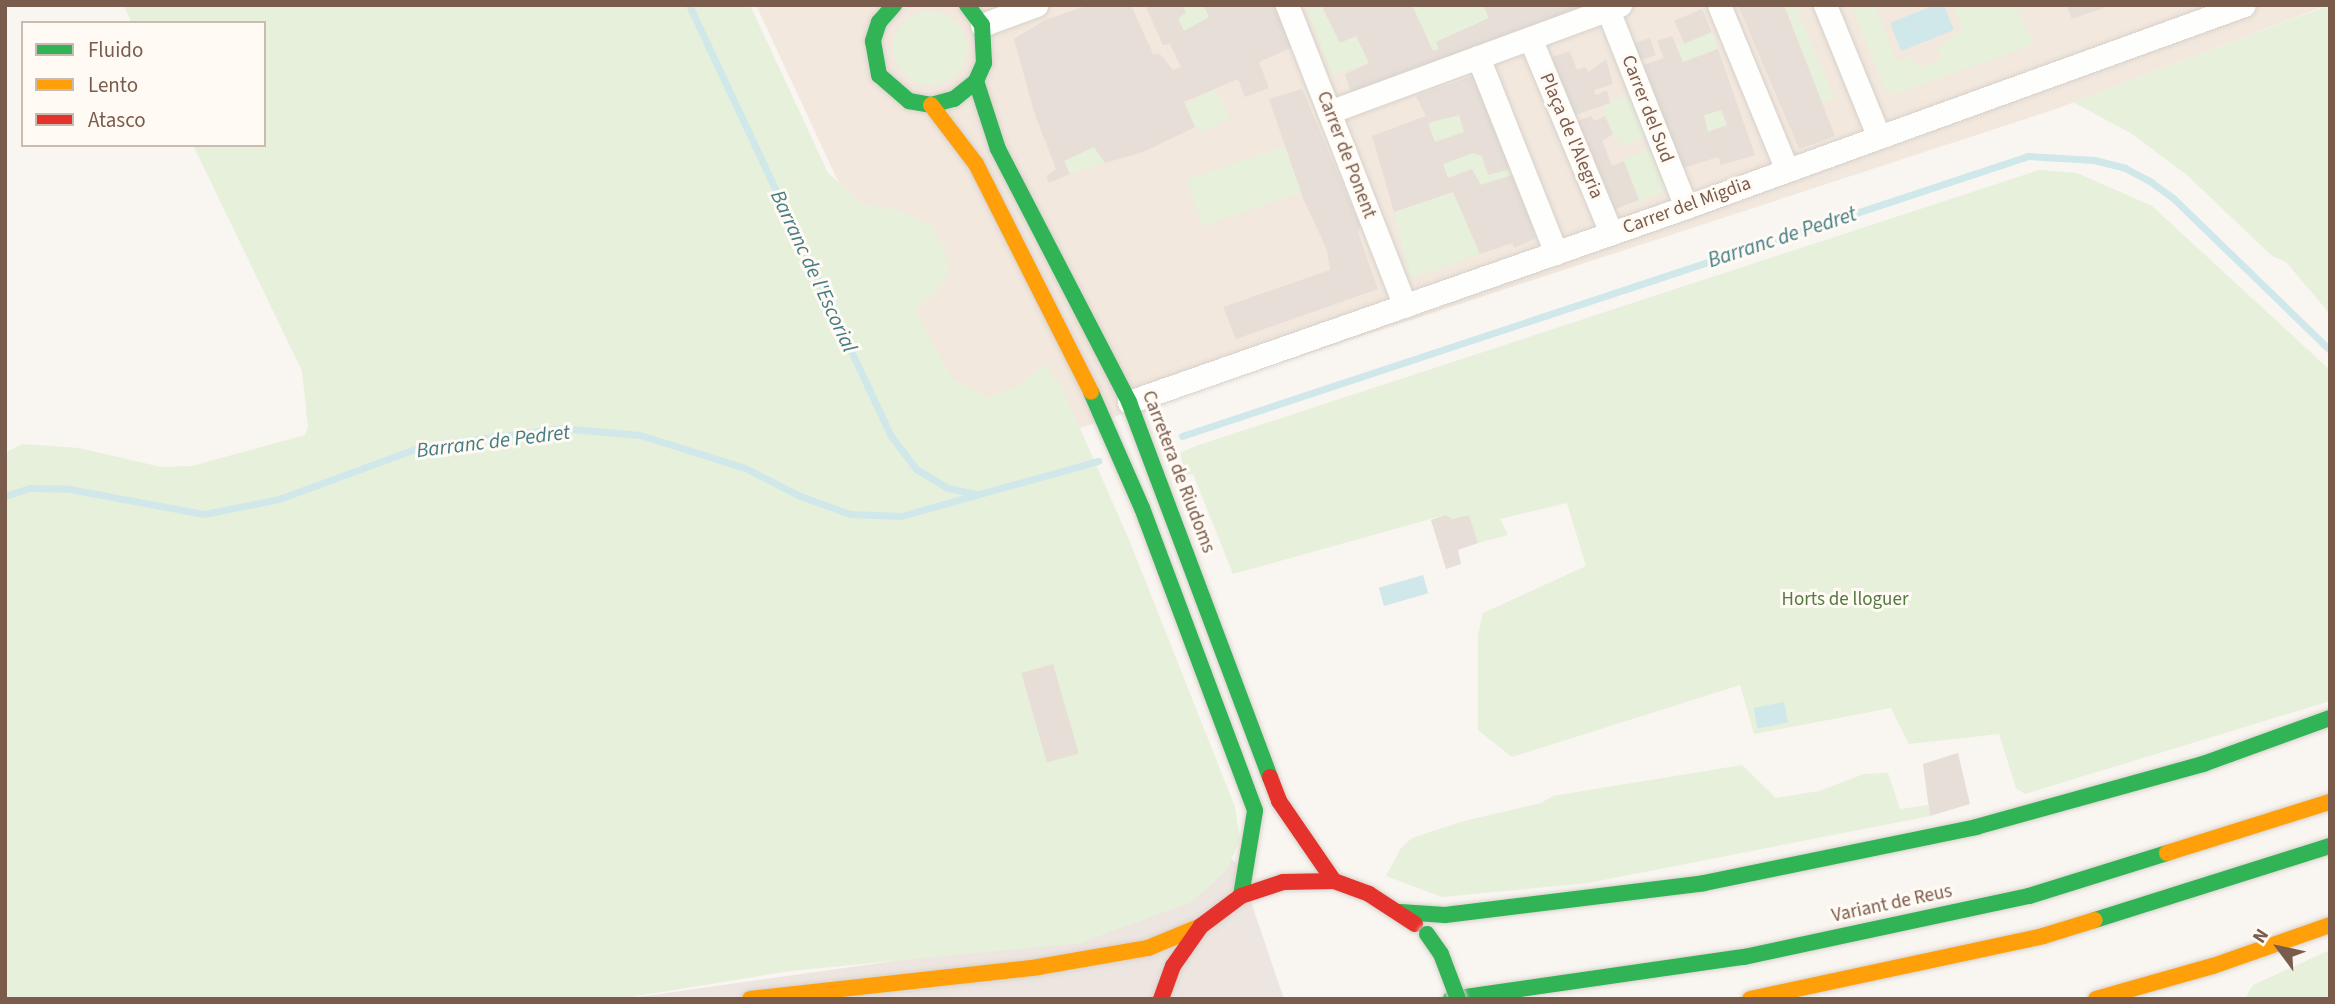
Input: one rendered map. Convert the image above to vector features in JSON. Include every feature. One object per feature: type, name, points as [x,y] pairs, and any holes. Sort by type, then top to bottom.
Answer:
[{"type":"main road","points":[[875,5],[879,22],[873,56],[879,75],[909,101],[931,105],[954,99],[976,81],[986,50],[982,25],[967,5]]},
{"type":"main road","points":[[879,22],[894,5]]},
{"type":"main road","name":"Carretera de Riudoms","points":[[976,81],[998,149],[1129,402],[1279,801],[1334,881]]},
{"type":"main road","points":[[931,105],[976,164],[1087,383],[1142,508],[1255,811],[1241,896]]},
{"type":"main road","points":[[1400,912],[1445,915],[1704,883],[1881,847],[1976,827],[2203,764],[2330,718]]},
{"type":"main road","name":"Variant de Reus","points":[[1451,999],[1744,957],[2029,897],[2330,802]]},
{"type":"main road","points":[[1750,999],[2043,936],[2330,846]]},
{"type":"main road","points":[[750,999],[1038,968],[1149,948],[1200,926],[1241,896],[1283,882],[1334,881],[1369,894],[1400,912],[1427,934],[1453,979],[1458,999]]},
{"type":"main road","points":[[2096,999],[2213,966],[2330,925]]},
{"type":"main road","points":[[1161,999],[1173,966],[1200,926]]},
{"type":"street","points":[[982,25],[1035,5]]},
{"type":"street","name":"Carrer de Ponent","points":[[1287,5],[1405,306]]},
{"type":"street","points":[[1719,5],[1787,170]]},
{"type":"street","points":[[1825,5],[1878,135]]},
{"type":"street","name":"Carrer del Migdia","points":[[1129,402],[1686,207],[1878,135],[2244,5]]},
{"type":"street","points":[[1328,112],[1614,8]]},
{"type":"street","name":"Carrer del Sud","points":[[1614,8],[1686,207]]},
{"type":"street","name":"Plaça de l'Alegria","points":[[1530,38],[1611,233]]},
{"type":"street","points":[[1478,57],[1556,253]]},
{"type":"shaded area","points":[[756,5],[2328,5],[2056,109],[1074,430],[956,389],[892,297]]},
{"type":"shaded area","points":[[1231,859],[1238,864],[1284,999],[624,999],[937,955],[1080,943]]},
{"type":"green space","points":[[123,5],[750,5],[828,173],[862,204],[898,210],[932,226],[945,250],[949,273],[933,295],[914,309],[952,378],[986,398],[1017,387],[1045,363],[1064,392],[1130,542],[1235,807],[1240,840],[1226,871],[1192,902],[1080,943],[790,971],[619,999],[5,999],[5,453],[22,444],[79,448],[161,467],[192,466],[305,435],[308,427],[302,371],[194,147],[266,147],[266,21],[131,21]]},
{"type":"green space","points":[[1182,5],[1203,5],[1209,17],[1184,31],[1178,19],[1185,12]]},
{"type":"green space","points":[[1305,5],[1321,5],[1340,43],[1356,36],[1369,63],[1332,75]]},
{"type":"green space","points":[[1412,5],[1483,5],[1489,18],[1437,41],[1439,49],[1433,51]]},
{"type":"green space","points":[[1784,5],[1795,5],[1835,99],[1822,103]]},
{"type":"green space","points":[[1851,5],[1883,5],[1876,9],[1896,61],[1911,57],[1919,68],[1941,58],[1937,49],[1963,30],[1952,5],[2014,5],[2034,44],[1893,95],[1885,89]]},
{"type":"green space","points":[[2330,5],[2330,314],[2286,262],[2272,256],[2187,175],[2132,134],[2073,102]]},
{"type":"green space","points":[[923,11],[937,11],[951,17],[961,27],[967,48],[961,69],[951,79],[937,85],[923,85],[909,79],[899,69],[893,55],[893,41],[899,27],[909,17]]},
{"type":"green space","points":[[1712,32],[1718,49],[1682,61],[1676,44]]},
{"type":"green space","points":[[1215,89],[1230,117],[1200,133],[1185,105]]},
{"type":"green space","points":[[1631,94],[1647,137],[1624,145],[1619,137],[1610,136],[1602,105]]},
{"type":"green space","points":[[1721,110],[1727,125],[1708,132],[1704,115]]},
{"type":"green space","points":[[1459,115],[1464,132],[1435,142],[1428,123]]},
{"type":"green space","points":[[1285,146],[1301,192],[1203,226],[1187,180]]},
{"type":"green space","points":[[1094,147],[1105,163],[1070,174],[1064,161]]},
{"type":"green space","points":[[1651,149],[1666,191],[1638,202],[1623,159]]},
{"type":"green space","points":[[1473,153],[1482,156],[1488,174],[1514,168],[1518,173],[1481,185],[1448,178],[1443,164]]},
{"type":"green space","name":"Horts de lloguer","points":[[2039,170],[2077,173],[2152,206],[2330,370],[2330,701],[2025,794],[2016,788],[1999,734],[1909,744],[1891,708],[1754,734],[1740,685],[1512,757],[1478,730],[1478,635],[1483,613],[1586,566],[1567,503],[1500,519],[1508,535],[1478,543],[1469,515],[1453,519],[1445,515],[1233,574],[1193,474],[1185,475],[1180,453],[1196,446]]},
{"type":"green space","points":[[1453,192],[1480,254],[1410,279],[1394,212]]},
{"type":"green space","points":[[1742,765],[1776,798],[1819,791],[1864,774],[1888,773],[1900,809],[1928,805],[1930,816],[1588,883],[1442,897],[1386,876],[1401,848],[1412,838],[1464,821],[1541,803],[1553,796]]},
{"type":"green space","points":[[2330,950],[2330,999],[2245,999],[2253,985]]},
{"type":"water","points":[[1935,5],[1944,5],[1954,30],[1901,51],[1890,23]]},
{"type":"water","points":[[1423,575],[1428,593],[1384,606],[1379,588]]},
{"type":"water","points":[[1784,702],[1788,723],[1758,729],[1754,708]]},
{"type":"building","points":[[1089,5],[1131,5],[1153,54],[1160,54],[1173,70],[1181,67],[1170,44],[1163,45],[1145,5],[1182,5],[1186,12],[1178,19],[1184,31],[1209,17],[1203,5],[1274,5],[1293,47],[1259,62],[1269,88],[1245,97],[1238,79],[1184,102],[1195,127],[1143,152],[1105,163],[1094,147],[1064,161],[1070,174],[1049,183],[1046,176],[1056,169],[1035,115],[1014,39],[1045,20]]},
{"type":"building","points":[[1321,5],[1412,5],[1433,51],[1439,49],[1436,42],[1489,18],[1483,5],[1609,6],[1353,98],[1345,74],[1369,63],[1356,36],[1340,43]]},
{"type":"building","points":[[1738,5],[1784,5],[1835,136],[1799,149]]},
{"type":"building","points":[[2066,5],[2109,5],[2109,6],[2072,19]]},
{"type":"building","points":[[1702,9],[1712,32],[1684,44],[1674,21]]},
{"type":"building","points":[[1672,36],[1683,62],[1718,49],[1755,155],[1721,165],[1718,157],[1680,169],[1641,66],[1664,58],[1657,41]],"holes":[[[1721,110],[1727,125],[1708,132],[1704,115]]]},
{"type":"building","points":[[1650,38],[1656,55],[1639,61],[1633,44]]},
{"type":"building","points":[[1570,51],[1577,70],[1585,67],[1589,72],[1606,59],[1613,84],[1594,90],[1596,95],[1607,90],[1610,103],[1567,118],[1543,60]]},
{"type":"building","points":[[1476,75],[1514,168],[1488,175],[1482,156],[1473,153],[1443,164],[1448,178],[1472,169],[1481,185],[1518,173],[1539,227],[1533,232],[1536,238],[1514,248],[1512,243],[1480,254],[1453,192],[1394,212],[1372,136],[1426,116],[1416,96]],"holes":[[[1459,115],[1464,132],[1435,142],[1428,123]]]},
{"type":"building","points":[[1302,89],[1360,226],[1358,233],[1378,289],[1236,339],[1223,307],[1330,270],[1327,250],[1303,198],[1269,99]]},
{"type":"building","points":[[1591,116],[1594,121],[1605,116],[1613,134],[1602,141],[1612,166],[1624,161],[1639,200],[1605,213],[1569,124]]},
{"type":"building","points":[[1445,515],[1453,519],[1469,515],[1478,543],[1458,550],[1461,564],[1446,569],[1431,520]]},
{"type":"building","points":[[1053,664],[1079,753],[1047,762],[1021,673]]},
{"type":"building","points":[[1958,753],[1970,804],[1930,816],[1923,764]]},
{"type":"waterway","name":"Barranc de l'Escorial","points":[[689,5],[891,436],[916,469],[948,488],[977,494]]},
{"type":"waterway","name":"Barranc de Pedret","points":[[1182,436],[2028,156],[2094,160],[2125,168],[2151,182],[2173,198],[2330,350]]},
{"type":"waterway","name":"Barranc de Pedret","points":[[5,496],[30,488],[69,489],[204,514],[279,499],[423,446],[561,428],[640,435],[745,468],[800,496],[850,514],[901,516],[1098,461]]},
{"type":"traffic: fast","points":[[894,5],[879,22],[873,41],[879,75],[909,101],[931,105],[954,99],[976,81],[984,63],[982,25],[967,5]]},
{"type":"traffic: fast","points":[[976,81],[998,149],[1129,402],[1270,777]]},
{"type":"traffic: fast","points":[[1091,392],[1142,508],[1255,811],[1241,896]]},
{"type":"traffic: fast","points":[[1400,912],[1445,915],[1704,883],[1976,827],[2203,764],[2330,718]]},
{"type":"traffic: fast","points":[[2095,920],[2330,846]]},
{"type":"traffic: fast","points":[[1451,999],[1744,957],[2029,896],[2167,853]]},
{"type":"traffic: fast","points":[[1427,934],[1441,954],[1458,999]]},
{"type":"traffic: slow","points":[[931,105],[976,164],[1091,392]]},
{"type":"traffic: slow","points":[[2167,853],[2330,802]]},
{"type":"traffic: slow","points":[[1750,999],[2043,936],[2095,920]]},
{"type":"traffic: slow","points":[[2096,999],[2213,966],[2330,925]]},
{"type":"traffic: slow","points":[[750,999],[1038,967],[1148,948],[1201,926]]},
{"type":"traffic: jam","points":[[1270,777],[1279,801],[1334,881]]},
{"type":"traffic: jam","points":[[1161,999],[1173,966],[1201,926],[1241,896],[1283,882],[1334,881],[1369,894],[1415,924]]}]
